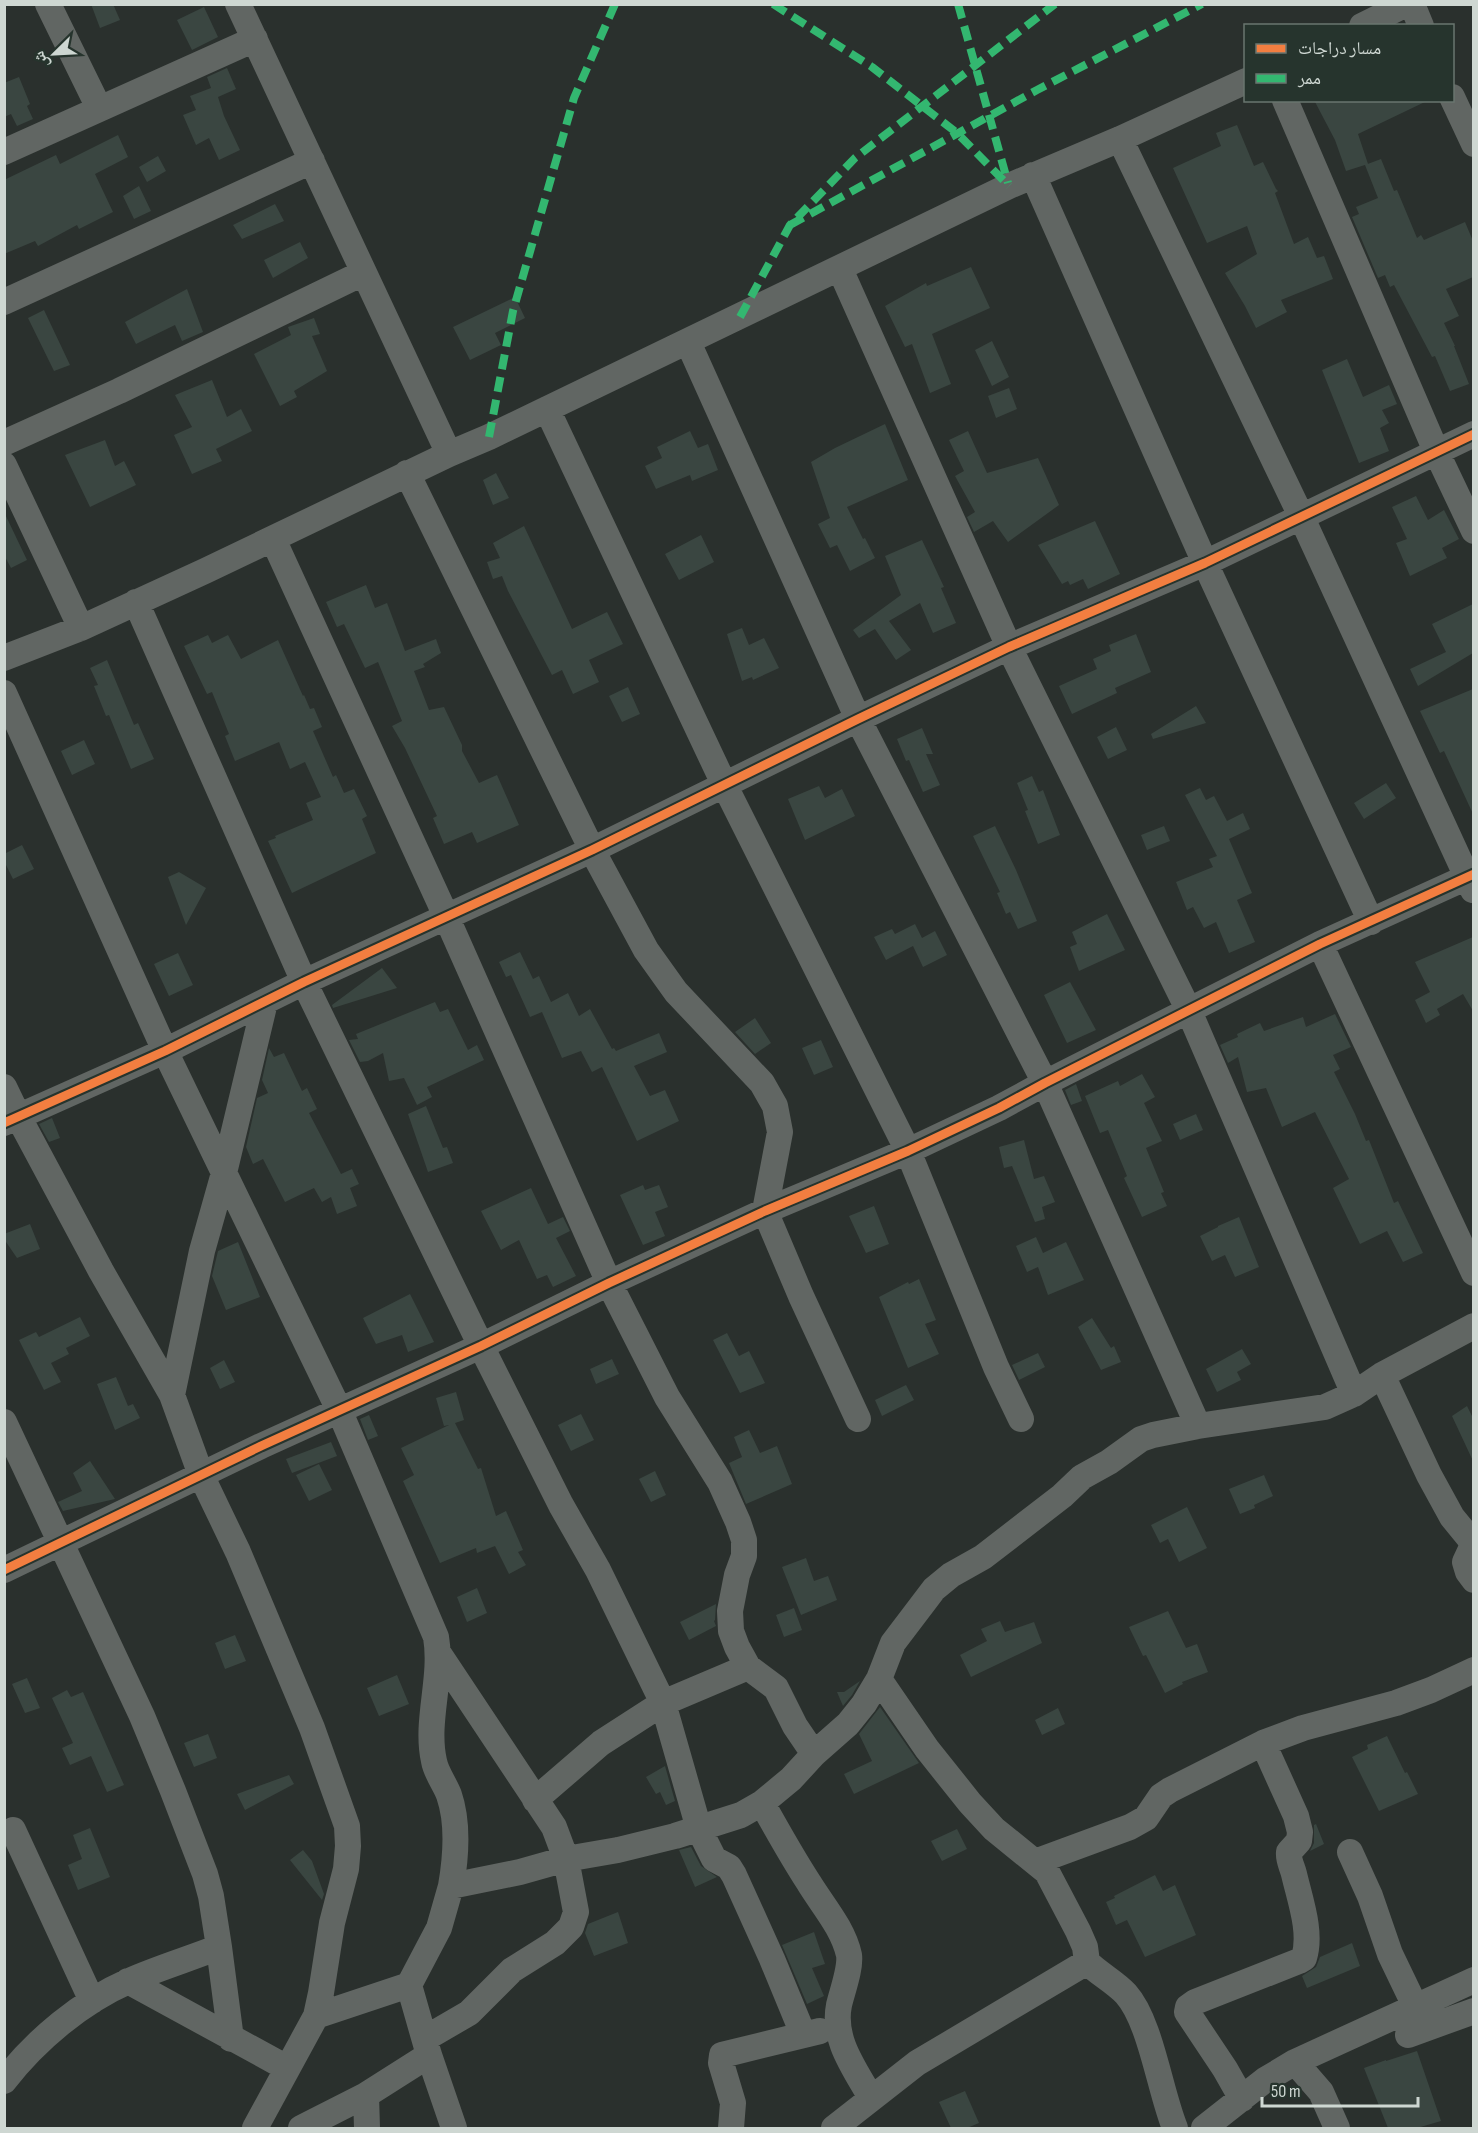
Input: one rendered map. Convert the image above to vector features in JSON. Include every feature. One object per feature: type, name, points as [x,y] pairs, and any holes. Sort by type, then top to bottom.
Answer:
[{"type":"street","points":[[48,4],[99,108]]},
{"type":"street","points":[[238,4],[449,454]]},
{"type":"street","points":[[1366,24],[1406,4]]},
{"type":"street","points":[[1412,4],[1420,24]]},
{"type":"street","points":[[4,152],[255,39]]},
{"type":"street","points":[[4,658],[81,628],[273,539],[1033,175],[1120,139],[1244,81]]},
{"type":"street","points":[[1454,101],[1473,144]]},
{"type":"street","points":[[1286,102],[1436,451],[1473,531]]},
{"type":"street","points":[[4,1570],[201,1475],[481,1346],[609,1283],[765,1211],[909,1151],[999,1108],[1320,944],[1471,880],[1301,516],[1120,139]]},
{"type":"street","points":[[4,302],[312,161]]},
{"type":"street","points":[[1033,175],[1205,563],[1371,922]]},
{"type":"street","points":[[840,269],[1009,647],[1189,1011],[1354,1394]]},
{"type":"street","points":[[4,443],[119,391],[363,273]]},
{"type":"street","points":[[688,342],[858,719],[1045,1083],[1198,1426]]},
{"type":"street","points":[[547,409],[724,784],[909,1151],[992,1357],[1021,1419]]},
{"type":"street","points":[[11,1120],[165,1051],[304,982],[592,850],[1009,647],[1205,563],[1473,434]]},
{"type":"street","points":[[4,465],[81,628]]},
{"type":"street","points":[[407,473],[592,850],[646,950],[676,992],[762,1083],[775,1106],[780,1132],[765,1211],[801,1296],[858,1419]]},
{"type":"street","points":[[273,539],[446,916],[609,1283],[667,1397],[720,1482],[738,1522],[744,1540],[744,1556],[737,1575],[730,1611],[731,1631],[748,1667],[776,1688],[795,1726],[814,1754]]},
{"type":"street","points":[[136,602],[304,982],[481,1346],[663,1703],[699,1829],[714,1859],[729,1867],[734,1875],[803,2034]]},
{"type":"street","points":[[4,693],[165,1051],[340,1412],[436,1637],[439,1654],[432,1730],[434,1762],[453,1811],[456,1859],[439,1928],[409,1985],[315,2016]]},
{"type":"street","points":[[1320,944],[1473,1273]]},
{"type":"street","points":[[172,1395],[202,1251],[224,1173],[265,1002]]},
{"type":"street","points":[[4,1087],[11,1120],[172,1395],[201,1475],[238,1552],[312,1728],[347,1826],[346,1869],[332,1923],[315,2016],[255,2128]]},
{"type":"street","points":[[451,1886],[520,1872],[566,1859],[618,1850],[699,1829],[741,1815],[762,1803],[791,1779],[814,1754],[848,1724],[864,1704],[879,1679],[892,1643],[920,1605],[942,1582],[983,1557],[1083,1477],[1141,1439],[1198,1426],[1325,1407],[1354,1394],[1382,1375],[1473,1326]]},
{"type":"street","points":[[1382,1375],[1429,1475],[1452,1516],[1470,1539],[1472,1546],[1465,1562],[1473,1580]]},
{"type":"street","points":[[4,1422],[142,1716],[205,1874],[212,1896],[231,2039]]},
{"type":"street","points":[[301,2128],[366,2095],[469,2013],[512,1970],[555,1943],[571,1927],[576,1912],[566,1859],[554,1827],[439,1654]]},
{"type":"street","points":[[535,1800],[601,1743],[663,1703],[748,1667]]},
{"type":"street","points":[[1035,1862],[1130,1827],[1146,1818],[1161,1796],[1170,1790],[1263,1743],[1303,1728],[1404,1700],[1473,1670]]},
{"type":"street","points":[[879,1679],[927,1749],[970,1803],[994,1829],[1047,1872],[1078,1931],[1085,1947],[1087,1962],[1125,1994],[1134,2007],[1150,2045],[1175,2128]]},
{"type":"street","points":[[1242,2099],[1187,2012],[1188,2007],[1195,2002],[1299,1961],[1304,1958],[1306,1952],[1305,1924],[1293,1870],[1288,1860],[1289,1852],[1299,1841],[1300,1832],[1296,1816],[1263,1743]]},
{"type":"street","points":[[762,1803],[844,1942],[849,1958],[839,2009],[838,2027],[842,2044],[871,2098]]},
{"type":"street","points":[[7,1825],[92,2001]]},
{"type":"street","points":[[1350,1852],[1370,1896],[1390,1954],[1414,2006]]},
{"type":"street","points":[[9,2076],[56,2028],[92,2001],[128,1981],[219,1947]]},
{"type":"street","points":[[834,2128],[917,2063],[1087,1962]]},
{"type":"street","points":[[1204,2128],[1265,2080],[1295,2062],[1473,1980]]},
{"type":"street","points":[[128,1981],[287,2068]]},
{"type":"street","points":[[409,1985],[454,2128]]},
{"type":"street","points":[[1408,2035],[1473,2011]]},
{"type":"street","points":[[731,2128],[734,2103],[720,2062],[722,2055],[838,2027]]},
{"type":"street","points":[[4,2046],[9,2076]]},
{"type":"street","points":[[1295,2062],[1320,2092],[1337,2128]]},
{"type":"street","points":[[366,2095],[367,2128]]},
{"type":"building","points":[[91,4],[113,4],[120,20],[100,28]]},
{"type":"building","points":[[204,7],[218,37],[192,50],[177,20]]},
{"type":"building","points":[[227,68],[236,89],[218,97],[240,150],[219,160],[209,138],[196,145],[183,115],[196,110],[190,96],[211,88],[207,77]]},
{"type":"building","points":[[19,77],[30,104],[27,106],[33,119],[17,126],[11,114],[4,117],[4,83]]},
{"type":"building","points":[[1315,102],[1425,102],[1358,134],[1368,164],[1346,171],[1335,140]]},
{"type":"building","points":[[1237,125],[1254,166],[1263,162],[1278,191],[1275,193],[1294,244],[1308,237],[1317,258],[1324,256],[1333,279],[1281,300],[1287,312],[1256,328],[1225,273],[1257,254],[1247,226],[1207,243],[1173,168],[1221,146],[1216,133]]},
{"type":"building","points":[[118,135],[128,157],[95,174],[113,212],[79,229],[77,225],[38,246],[35,241],[4,254],[4,180],[56,155],[60,164]]},
{"type":"building","points":[[158,156],[166,171],[147,182],[139,167]]},
{"type":"building","points":[[1381,159],[1417,238],[1421,235],[1424,240],[1465,222],[1473,241],[1473,277],[1446,289],[1459,316],[1444,323],[1469,384],[1450,391],[1435,356],[1432,357],[1394,285],[1390,287],[1385,275],[1378,278],[1352,217],[1359,214],[1356,207],[1378,198],[1365,165]]},
{"type":"building","points":[[139,186],[151,211],[134,219],[123,196]]},
{"type":"building","points":[[275,204],[284,221],[242,239],[233,225]]},
{"type":"building","points":[[300,242],[308,258],[273,278],[264,260]]},
{"type":"building","points":[[971,267],[990,308],[932,334],[951,384],[930,393],[912,344],[905,347],[885,306],[926,283],[927,286]]},
{"type":"building","points":[[187,289],[203,332],[182,341],[175,325],[136,344],[125,322]]},
{"type":"building","points":[[515,297],[525,318],[495,333],[501,345],[470,360],[453,327]]},
{"type":"building","points":[[44,310],[70,365],[54,371],[28,318]]},
{"type":"building","points":[[314,318],[320,334],[312,336],[327,371],[294,391],[297,397],[280,406],[254,354],[291,335],[288,327]]},
{"type":"building","points":[[992,341],[1009,377],[992,386],[975,350]]},
{"type":"building","points":[[1347,359],[1363,397],[1389,385],[1397,404],[1382,410],[1389,423],[1380,428],[1389,451],[1359,463],[1322,370]]},
{"type":"building","points":[[212,380],[227,417],[241,409],[252,431],[216,449],[222,461],[192,474],[174,435],[192,427],[175,395]]},
{"type":"building","points":[[1009,388],[1017,409],[996,418],[988,396]]},
{"type":"building","points":[[885,424],[908,480],[847,507],[875,558],[850,571],[837,545],[830,548],[818,524],[830,518],[811,462]]},
{"type":"building","points":[[690,431],[698,448],[708,444],[718,470],[692,481],[690,475],[656,489],[645,466],[662,458],[657,447]]},
{"type":"building","points":[[968,431],[987,473],[1038,458],[1059,505],[1008,542],[993,521],[974,532],[967,517],[975,512],[955,476],[964,471],[949,440]]},
{"type":"building","points":[[105,440],[115,466],[124,461],[136,485],[90,507],[65,455]]},
{"type":"building","points":[[496,473],[509,498],[493,505],[483,480]]},
{"type":"building","points":[[1416,496],[1428,520],[1444,510],[1459,539],[1442,548],[1447,558],[1410,576],[1396,543],[1407,539],[1392,507]]},
{"type":"building","points":[[4,512],[27,560],[11,568],[4,555]]},
{"type":"building","points":[[1095,521],[1120,574],[1088,589],[1083,579],[1070,585],[1068,581],[1062,584],[1038,545]]},
{"type":"building","points":[[524,526],[572,629],[607,612],[623,644],[589,660],[599,682],[573,694],[562,670],[552,675],[502,576],[493,579],[487,562],[500,558],[493,543]]},
{"type":"building","points":[[701,535],[714,562],[679,580],[665,554]]},
{"type":"building","points":[[922,540],[944,587],[941,588],[956,623],[933,633],[920,603],[889,621],[911,650],[896,660],[875,629],[859,638],[853,630],[901,595],[885,556]]},
{"type":"building","points":[[366,585],[375,608],[387,603],[405,651],[436,639],[441,653],[423,664],[425,667],[414,671],[429,710],[444,707],[462,745],[462,751],[479,783],[497,775],[519,825],[477,843],[472,832],[444,844],[433,818],[437,816],[392,726],[402,721],[378,662],[365,668],[344,624],[337,627],[326,602]]},
{"type":"building","points":[[1473,604],[1473,653],[1418,686],[1410,669],[1446,652],[1432,624]]},
{"type":"building","points":[[742,628],[749,645],[764,638],[779,668],[753,680],[752,677],[742,681],[727,634]]},
{"type":"building","points":[[1136,634],[1151,672],[1115,688],[1117,693],[1072,714],[1059,686],[1097,669],[1093,659],[1111,651],[1109,645]]},
{"type":"building","points":[[208,635],[212,643],[228,635],[241,659],[278,640],[303,696],[310,709],[314,708],[322,727],[313,731],[333,777],[336,775],[344,793],[354,789],[367,816],[362,819],[376,853],[292,893],[268,841],[313,820],[306,803],[321,797],[305,762],[290,769],[279,742],[235,761],[225,736],[229,734],[212,692],[207,694],[184,646]]},
{"type":"building","points":[[107,660],[134,725],[138,723],[154,759],[131,769],[109,715],[106,716],[94,686],[98,685],[90,668]]},
{"type":"building","points":[[628,687],[640,714],[622,722],[609,696]]},
{"type":"building","points":[[1473,689],[1473,814],[1444,751],[1440,753],[1420,711]]},
{"type":"building","points":[[1196,706],[1206,723],[1153,739],[1151,734]]},
{"type":"building","points":[[1116,727],[1127,750],[1108,759],[1097,737]]},
{"type":"building","points":[[922,728],[933,754],[926,754],[940,785],[923,792],[897,739]]},
{"type":"building","points":[[84,740],[95,764],[72,775],[61,751]]},
{"type":"building","points":[[1032,776],[1039,792],[1043,790],[1060,835],[1038,844],[1017,783]]},
{"type":"building","points":[[1386,783],[1396,798],[1364,819],[1354,803]]},
{"type":"building","points":[[819,786],[825,798],[842,789],[855,816],[805,840],[788,799]]},
{"type":"building","points":[[1200,788],[1206,800],[1214,796],[1227,821],[1243,813],[1250,829],[1229,839],[1252,893],[1237,900],[1255,942],[1229,953],[1216,922],[1204,928],[1193,907],[1187,910],[1176,882],[1213,867],[1209,859],[1217,856],[1185,795]]},
{"type":"building","points":[[995,826],[1037,921],[1018,929],[1010,912],[1006,914],[997,893],[1000,892],[973,836]]},
{"type":"building","points":[[1164,826],[1170,841],[1147,850],[1141,835]]},
{"type":"building","points":[[22,845],[34,869],[13,879],[4,861],[4,854]]},
{"type":"building","points":[[179,872],[206,888],[186,925],[168,877]]},
{"type":"building","points":[[1107,914],[1125,950],[1079,971],[1070,947],[1077,944],[1072,932]]},
{"type":"building","points":[[915,924],[922,938],[935,931],[947,955],[923,967],[913,946],[886,960],[874,937],[892,929],[895,934]]},
{"type":"building","points":[[1473,937],[1473,1011],[1463,994],[1437,1009],[1440,1015],[1426,1023],[1415,1000],[1430,992],[1415,962]]},
{"type":"building","points":[[520,952],[533,979],[539,976],[551,1002],[568,993],[579,1016],[590,1009],[612,1049],[616,1051],[659,1033],[667,1052],[634,1066],[650,1096],[665,1090],[679,1121],[637,1141],[602,1067],[592,1072],[581,1051],[562,1058],[542,1012],[530,1017],[511,975],[506,977],[499,962]]},
{"type":"building","points":[[178,953],[193,985],[169,996],[154,964]]},
{"type":"building","points":[[382,968],[397,988],[333,1008],[332,1005]]},
{"type":"building","points":[[1070,982],[1096,1030],[1067,1043],[1044,995]]},
{"type":"building","points":[[435,1002],[440,1012],[448,1009],[468,1050],[477,1045],[484,1060],[427,1087],[432,1097],[417,1105],[404,1078],[389,1081],[383,1053],[368,1061],[360,1062],[349,1040],[358,1039],[356,1034]]},
{"type":"building","points":[[1335,1014],[1351,1047],[1333,1055],[1340,1069],[1334,1072],[1366,1141],[1369,1140],[1394,1203],[1398,1201],[1423,1253],[1403,1262],[1387,1231],[1360,1244],[1333,1188],[1349,1179],[1315,1112],[1282,1127],[1266,1088],[1247,1092],[1238,1057],[1228,1063],[1220,1045],[1260,1023],[1264,1031],[1303,1017],[1306,1027]]},
{"type":"building","points":[[755,1018],[771,1043],[755,1054],[735,1032]]},
{"type":"building","points":[[821,1040],[833,1067],[814,1075],[802,1048]]},
{"type":"building","points":[[269,1048],[274,1057],[284,1053],[302,1091],[307,1088],[317,1109],[309,1113],[341,1174],[352,1169],[359,1184],[350,1188],[357,1206],[337,1214],[331,1197],[322,1202],[314,1188],[285,1202],[263,1159],[253,1164],[246,1147],[257,1098],[268,1093],[262,1080]]},
{"type":"building","points":[[1142,1074],[1155,1097],[1144,1103],[1162,1141],[1146,1148],[1164,1192],[1161,1193],[1167,1206],[1142,1217],[1124,1178],[1127,1176],[1108,1130],[1100,1133],[1085,1096],[1118,1081],[1120,1086]]},
{"type":"building","points":[[1076,1084],[1082,1101],[1071,1105],[1065,1090]]},
{"type":"building","points":[[426,1106],[443,1148],[447,1147],[453,1163],[428,1172],[408,1114]]},
{"type":"building","points":[[1196,1114],[1203,1130],[1180,1140],[1173,1124]]},
{"type":"building","points":[[52,1118],[60,1138],[49,1142],[39,1124]]},
{"type":"building","points":[[1024,1140],[1034,1179],[1044,1176],[1055,1202],[1042,1207],[1045,1219],[1035,1222],[1012,1166],[1004,1168],[999,1147]]},
{"type":"building","points":[[643,1185],[645,1190],[659,1185],[668,1207],[655,1212],[665,1236],[643,1245],[620,1195]]},
{"type":"building","points":[[531,1188],[548,1224],[563,1217],[570,1231],[556,1238],[576,1276],[553,1287],[547,1275],[537,1279],[519,1240],[501,1250],[481,1211]]},
{"type":"building","points":[[874,1206],[889,1244],[866,1253],[849,1216]]},
{"type":"building","points":[[1239,1217],[1259,1267],[1235,1277],[1225,1255],[1212,1261],[1200,1236]]},
{"type":"building","points":[[30,1224],[40,1249],[17,1258],[4,1239],[4,1234]]},
{"type":"building","points":[[1036,1237],[1043,1253],[1066,1242],[1084,1280],[1048,1295],[1038,1267],[1027,1272],[1016,1246]]},
{"type":"building","points":[[238,1242],[260,1297],[226,1310],[212,1276],[218,1251]]},
{"type":"building","points":[[919,1279],[936,1320],[925,1324],[939,1354],[908,1368],[879,1297]]},
{"type":"building","points":[[410,1294],[434,1342],[408,1352],[402,1335],[376,1344],[363,1318]]},
{"type":"building","points":[[80,1317],[90,1336],[66,1348],[69,1354],[51,1363],[61,1382],[44,1390],[19,1340],[36,1332],[39,1337]]},
{"type":"building","points":[[1092,1318],[1111,1348],[1114,1346],[1121,1362],[1101,1370],[1078,1327]]},
{"type":"building","points":[[727,1333],[739,1356],[749,1351],[765,1383],[740,1393],[713,1340]]},
{"type":"building","points":[[1242,1349],[1251,1364],[1237,1372],[1241,1380],[1217,1392],[1206,1369]]},
{"type":"building","points":[[1038,1353],[1045,1367],[1019,1380],[1012,1365]]},
{"type":"building","points":[[612,1359],[619,1374],[596,1384],[590,1369]]},
{"type":"building","points":[[224,1360],[235,1382],[220,1389],[210,1368]]},
{"type":"building","points":[[116,1377],[128,1406],[133,1404],[140,1418],[115,1430],[97,1384]]},
{"type":"building","points":[[906,1385],[914,1400],[882,1416],[875,1400]]},
{"type":"building","points":[[456,1392],[464,1420],[455,1423],[478,1469],[481,1468],[496,1516],[506,1511],[523,1550],[518,1552],[526,1565],[509,1574],[495,1546],[477,1553],[476,1548],[440,1563],[403,1481],[414,1475],[401,1448],[449,1425],[444,1426],[436,1398]]},
{"type":"building","points":[[1467,1406],[1473,1418],[1473,1461],[1452,1416]]},
{"type":"building","points":[[581,1414],[594,1440],[571,1451],[558,1425]]},
{"type":"building","points":[[369,1415],[378,1436],[368,1440],[360,1419]]},
{"type":"building","points":[[749,1430],[760,1453],[777,1446],[792,1484],[746,1504],[729,1463],[742,1457],[734,1437]]},
{"type":"building","points":[[331,1442],[337,1456],[292,1473],[286,1459]]},
{"type":"building","points":[[90,1461],[115,1499],[63,1511],[58,1502],[82,1491],[73,1473]]},
{"type":"building","points":[[319,1464],[332,1490],[309,1501],[296,1475]]},
{"type":"building","points":[[655,1471],[666,1495],[651,1502],[639,1479]]},
{"type":"building","points":[[1264,1475],[1273,1496],[1254,1505],[1255,1508],[1240,1514],[1229,1489]]},
{"type":"building","points":[[1187,1507],[1207,1548],[1179,1562],[1168,1539],[1160,1543],[1151,1525]]},
{"type":"building","points":[[806,1558],[814,1581],[828,1576],[837,1600],[801,1615],[782,1567]]},
{"type":"building","points":[[477,1588],[487,1613],[467,1622],[457,1597]]},
{"type":"building","points":[[716,1604],[714,1621],[716,1626],[689,1640],[680,1622]]},
{"type":"building","points":[[794,1608],[802,1630],[784,1637],[776,1615]]},
{"type":"building","points":[[1168,1611],[1186,1648],[1197,1644],[1208,1672],[1182,1682],[1183,1684],[1165,1693],[1129,1627]]},
{"type":"building","points":[[1000,1621],[1005,1632],[1034,1622],[1042,1643],[971,1677],[960,1655],[987,1641],[981,1629]]},
{"type":"building","points":[[235,1635],[246,1661],[225,1669],[215,1643]]},
{"type":"building","points":[[397,1675],[409,1704],[379,1716],[367,1688]]},
{"type":"building","points":[[27,1678],[40,1708],[25,1713],[12,1684]]},
{"type":"building","points":[[860,1681],[843,1706],[837,1692],[844,1692]]},
{"type":"building","points":[[67,1690],[71,1697],[83,1692],[124,1785],[107,1792],[91,1756],[70,1765],[62,1748],[73,1743],[52,1698]]},
{"type":"building","points":[[880,1707],[919,1763],[854,1794],[844,1774],[872,1761],[859,1734]]},
{"type":"building","points":[[1058,1708],[1065,1724],[1042,1735],[1035,1720]]},
{"type":"building","points":[[208,1734],[217,1758],[194,1767],[184,1743]]},
{"type":"building","points":[[1387,1736],[1418,1794],[1379,1811],[1352,1757],[1368,1749],[1367,1745]]},
{"type":"building","points":[[665,1766],[675,1801],[666,1805],[660,1792],[656,1794],[646,1777]]},
{"type":"building","points":[[289,1775],[294,1784],[245,1810],[237,1794]]},
{"type":"building","points":[[1316,1824],[1324,1844],[1310,1851],[1314,1843],[1314,1825]]},
{"type":"building","points":[[90,1828],[110,1877],[78,1890],[68,1865],[82,1859],[73,1835]]},
{"type":"building","points":[[957,1829],[967,1849],[942,1861],[931,1841]]},
{"type":"building","points":[[691,1847],[701,1866],[717,1877],[695,1887],[679,1850]]},
{"type":"building","points":[[303,1850],[312,1861],[324,1894],[322,1900],[290,1860]]},
{"type":"building","points":[[1155,1875],[1163,1891],[1175,1885],[1196,1935],[1145,1957],[1127,1920],[1116,1925],[1106,1902]]},
{"type":"building","points":[[618,1912],[628,1943],[594,1956],[585,1933],[588,1924]]},
{"type":"building","points":[[814,1932],[825,1964],[812,1968],[824,1996],[807,2004],[782,1945]]},
{"type":"building","points":[[1352,1943],[1360,1966],[1307,1988],[1302,1976],[1316,1967],[1320,1957]]},
{"type":"building","points":[[1417,2051],[1441,2121],[1417,2128],[1388,2128],[1364,2068]]},
{"type":"building","points":[[965,2091],[979,2123],[967,2128],[951,2128],[939,2102]]},
{"type":"marked path","points":[[489,437],[513,311],[574,98],[615,4]]},
{"type":"marked path","points":[[773,4],[872,67],[957,133],[1009,186]]},
{"type":"marked path","points":[[958,4],[1008,183]]},
{"type":"marked path","points":[[740,317],[790,225],[855,158],[1055,4]]},
{"type":"marked path","points":[[790,225],[1037,90],[1202,4]]},
{"type":"cycle path","points":[[4,1123],[165,1051],[304,982],[592,850],[1009,647],[1205,563],[1474,434]]},
{"type":"cycle path","points":[[4,1570],[261,1446],[481,1346],[609,1283],[765,1211],[908,1151],[999,1108],[1320,944],[1474,874]]}]
